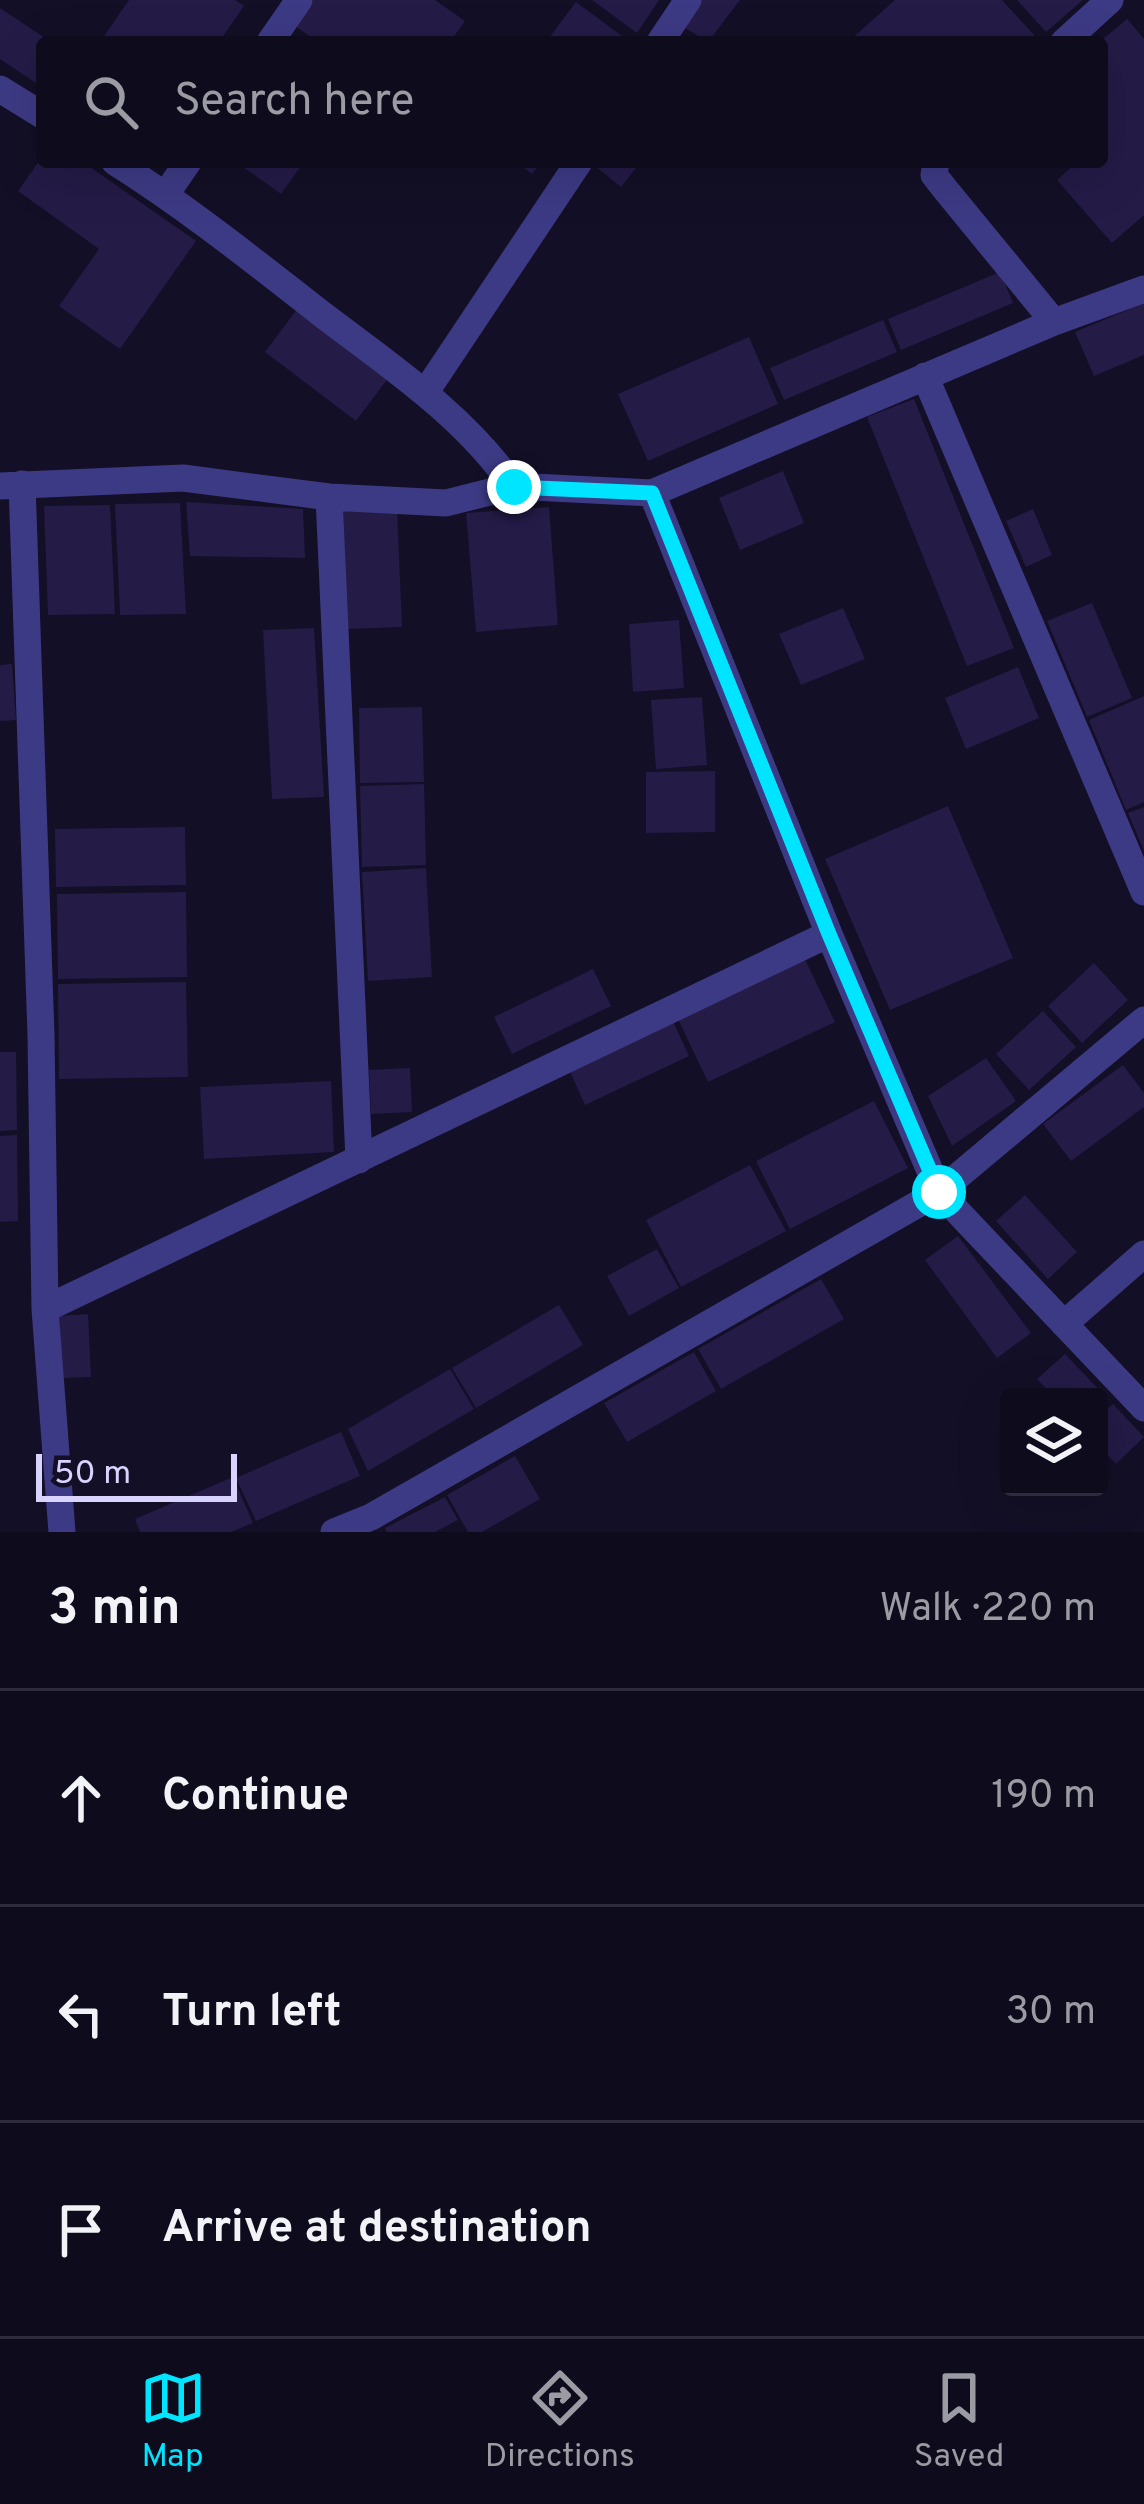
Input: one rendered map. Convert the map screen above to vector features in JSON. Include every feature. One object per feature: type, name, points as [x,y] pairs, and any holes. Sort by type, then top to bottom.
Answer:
[{"type":"street","points":[[274,36],[299,0]]},
{"type":"street","points":[[664,36],[688,0]]},
{"type":"street","points":[[1071,36],[1110,0]]},
{"type":"street","points":[[0,88],[36,111]]},
{"type":"street","points":[[125,168],[425,392],[497,462],[514,487]]},
{"type":"street","points":[[166,194],[184,168]]},
{"type":"street","points":[[425,392],[575,168]]},
{"type":"street","points":[[935,168],[934,175],[1054,322]]},
{"type":"street","points":[[62,1532],[45,1309],[41,1035],[11,485],[183,478],[329,497],[446,503],[514,487],[652,493],[1054,322],[1144,290]]},
{"type":"street","points":[[925,376],[1144,892]]},
{"type":"street","points":[[652,493],[829,934],[939,1192],[1144,1408]]},
{"type":"street","points":[[329,497],[358,1160]]},
{"type":"street","points":[[45,1309],[829,934]]},
{"type":"street","points":[[334,1532],[373,1525],[939,1192],[1144,1020]]},
{"type":"street","points":[[1064,1324],[1144,1255]]},
{"type":"building","points":[[129,0],[235,0],[244,6],[223,36],[104,36]]},
{"type":"building","points":[[313,0],[435,0],[465,21],[454,36],[309,36],[295,26]]},
{"type":"building","points":[[592,0],[659,0],[637,33]]},
{"type":"building","points":[[701,0],[740,0],[713,36],[698,36],[682,26]]},
{"type":"building","points":[[895,0],[1002,0],[1034,35],[1033,36],[855,36]]},
{"type":"building","points":[[1017,0],[1083,0],[1046,32]]},
{"type":"building","points":[[576,2],[622,36],[550,36]]},
{"type":"building","points":[[0,8],[42,36],[36,36],[36,83],[0,59]]},
{"type":"building","points":[[1127,19],[1144,39],[1144,215],[1112,243],[1057,180],[1070,168],[1108,168],[1107,36]]},
{"type":"building","points":[[36,166],[92,168],[196,241],[120,349],[59,306],[99,249],[18,191]]},
{"type":"building","points":[[244,168],[300,168],[281,194]]},
{"type":"building","points":[[597,168],[636,168],[621,187]]},
{"type":"building","points":[[1000,272],[1013,303],[901,350],[888,319]]},
{"type":"building","points":[[1144,303],[1144,355],[1094,376],[1075,332]]},
{"type":"building","points":[[298,308],[389,377],[356,421],[265,352]]},
{"type":"building","points":[[883,320],[897,352],[784,400],[770,368]]},
{"type":"building","points":[[749,337],[778,404],[648,461],[618,394]]},
{"type":"building","points":[[914,399],[1014,648],[967,666],[867,417]]},
{"type":"building","points":[[783,471],[804,523],[740,550],[719,498]]},
{"type":"building","points":[[186,502],[303,509],[305,558],[190,556]]},
{"type":"building","points":[[180,503],[186,614],[120,615],[115,504]]},
{"type":"building","points":[[110,505],[115,614],[48,615],[44,506]]},
{"type":"building","points":[[549,507],[558,625],[476,632],[466,513]]},
{"type":"building","points":[[397,508],[402,627],[347,629],[343,510]]},
{"type":"building","points":[[1033,509],[1052,555],[1026,567],[1006,521]]},
{"type":"building","points":[[1092,603],[1132,698],[1087,717],[1047,621]]},
{"type":"building","points":[[843,608],[865,659],[801,685],[779,634]]},
{"type":"building","points":[[679,620],[684,688],[633,692],[629,624]]},
{"type":"building","points":[[314,628],[324,797],[272,799],[263,630]]},
{"type":"building","points":[[12,664],[16,720],[0,721],[0,665]]},
{"type":"building","points":[[1018,667],[1039,718],[966,749],[945,698]]},
{"type":"building","points":[[1144,696],[1144,802],[1126,810],[1089,720]]},
{"type":"building","points":[[702,697],[707,765],[656,769],[651,700]]},
{"type":"building","points":[[422,707],[424,782],[360,783],[359,708]]},
{"type":"building","points":[[715,771],[715,832],[646,833],[646,772]]},
{"type":"building","points":[[424,784],[426,865],[362,867],[360,786]]},
{"type":"building","points":[[948,806],[1013,958],[890,1010],[825,859]]},
{"type":"building","points":[[1144,807],[1144,851],[1128,813]]},
{"type":"building","points":[[185,827],[186,885],[56,887],[55,829]]},
{"type":"building","points":[[426,868],[432,977],[368,981],[362,872]]},
{"type":"building","points":[[186,892],[187,977],[58,979],[57,894]]},
{"type":"building","points":[[803,955],[835,1022],[708,1082],[676,1015]]},
{"type":"building","points":[[1094,963],[1128,1000],[1082,1043],[1048,1006]]},
{"type":"building","points":[[593,969],[611,1006],[512,1054],[494,1017]]},
{"type":"building","points":[[186,982],[188,1077],[59,1079],[58,984]]},
{"type":"building","points":[[1043,1011],[1076,1047],[1029,1090],[996,1054]]},
{"type":"building","points":[[671,1017],[689,1056],[585,1105],[568,1067]]},
{"type":"building","points":[[0,1052],[16,1052],[17,1130],[0,1131]]},
{"type":"building","points":[[986,1058],[1016,1101],[952,1146],[928,1096]]},
{"type":"building","points":[[1123,1065],[1144,1093],[1144,1107],[1071,1161],[1043,1124]]},
{"type":"building","points":[[410,1068],[412,1112],[371,1114],[369,1070]]},
{"type":"building","points":[[331,1081],[334,1152],[204,1159],[200,1087]]},
{"type":"building","points":[[874,1101],[908,1168],[790,1229],[756,1161]]},
{"type":"building","points":[[17,1135],[18,1221],[0,1222],[0,1136]]},
{"type":"building","points":[[750,1165],[786,1231],[681,1287],[646,1220]]},
{"type":"building","points":[[1025,1195],[1077,1252],[1048,1279],[996,1221]]},
{"type":"building","points":[[958,1236],[1031,1333],[997,1358],[925,1260]]},
{"type":"building","points":[[657,1249],[679,1288],[629,1316],[607,1276]]},
{"type":"building","points":[[821,1279],[844,1319],[721,1389],[698,1349]]},
{"type":"building","points":[[559,1305],[583,1345],[476,1408],[452,1368]]},
{"type":"building","points":[[88,1314],[91,1377],[63,1378],[59,1316]]},
{"type":"building","points":[[694,1352],[716,1391],[627,1442],[604,1403]]},
{"type":"building","points":[[1065,1354],[1098,1388],[1046,1388],[1037,1379]]},
{"type":"building","points":[[450,1369],[474,1409],[368,1471],[348,1429]]},
{"type":"building","points":[[1113,1404],[1144,1437],[1116,1464],[1108,1456],[1108,1409]]},
{"type":"building","points":[[341,1432],[360,1476],[256,1521],[236,1478]]},
{"type":"building","points":[[515,1456],[540,1499],[482,1532],[468,1532],[447,1495]]},
{"type":"building","points":[[233,1477],[253,1523],[231,1532],[140,1532],[135,1519]]},
{"type":"building","points":[[445,1497],[458,1520],[435,1532],[387,1532],[385,1528]]},
{"type":"route","points":[[514,487],[652,493],[829,934],[939,1192]]}]
